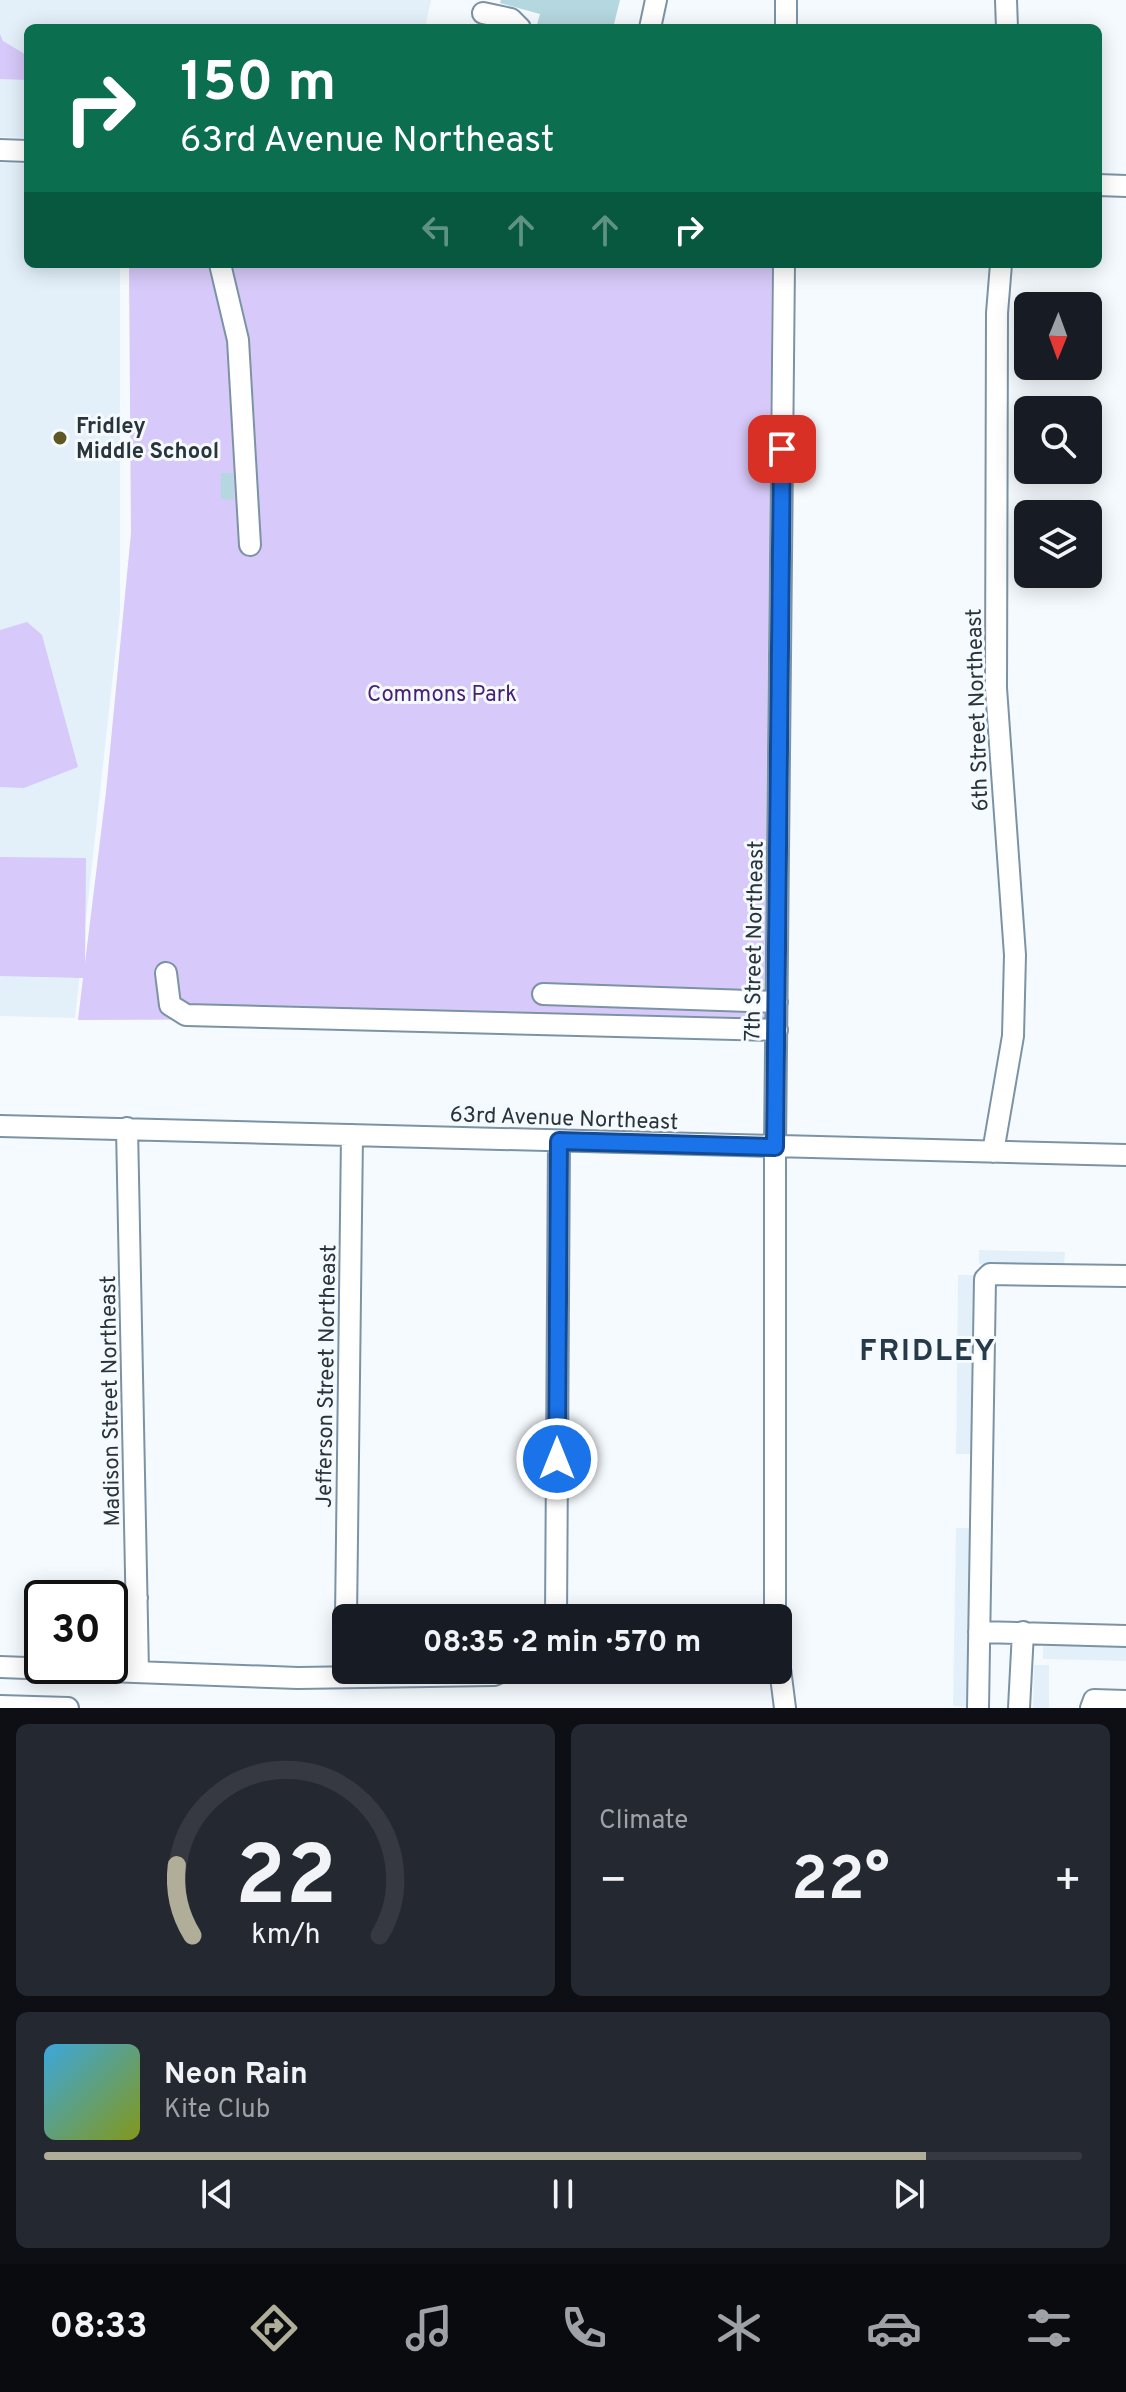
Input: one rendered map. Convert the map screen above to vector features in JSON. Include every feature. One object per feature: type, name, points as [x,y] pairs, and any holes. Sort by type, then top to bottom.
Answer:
[{"type":"street","points":[[651,24],[656,0]]},
{"type":"street","points":[[786,0],[786,24]]},
{"type":"street","points":[[1006,0],[1007,24]]},
{"type":"street","points":[[483,14],[511,19],[516,24]]},
{"type":"street","points":[[0,150],[24,151]]},
{"type":"street","points":[[1102,185],[1126,186]]},
{"type":"street","points":[[221,268],[238,340],[250,545]]},
{"type":"street","name":"7th Street Northeast","points":[[775,1604],[775,1147],[784,268]]},
{"type":"street","name":"6th Street Northeast","points":[[993,1152],[1013,1036],[1015,996],[1015,955],[996,688],[997,313],[1001,268]]},
{"type":"street","points":[[166,973],[170,1005],[186,1015],[777,1030]]},
{"type":"street","points":[[543,994],[777,1002]]},
{"type":"street","name":"63rd Avenue Northeast","points":[[0,1126],[1126,1155]]},
{"type":"street","name":"Madison Street Northeast","points":[[127,1128],[138,1672]]},
{"type":"street","name":"Jefferson Street Northeast","points":[[346,1604],[352,1135]]},
{"type":"street","points":[[556,1604],[559,1141]]},
{"type":"street","points":[[978,1708],[985,1279],[990,1274],[1126,1276]]},
{"type":"street","points":[[128,1598],[137,1598]]},
{"type":"street","points":[[979,1632],[1126,1636]]},
{"type":"street","points":[[1019,1708],[1023,1632]]},
{"type":"street","points":[[0,1667],[332,1678]]},
{"type":"street","points":[[782,1684],[785,1708]]},
{"type":"street","points":[[1091,1708],[1094,1700],[1126,1701]]},
{"type":"street","points":[[0,1706],[68,1708]]},
{"type":"shaded area","points":[[0,0],[431,0],[426,24],[24,24],[24,138],[0,137]]},
{"type":"shaded area","name":"Fridley Middle School","points":[[0,163],[24,164],[24,268],[120,268],[120,612],[75,1018],[0,1016]]},
{"type":"shaded area","points":[[979,1250],[1065,1252],[1064,1267],[979,1264]]},
{"type":"shaded area","points":[[958,1275],[974,1275],[971,1454],[956,1454]]},
{"type":"shaded area","points":[[956,1528],[971,1528],[968,1707],[953,1706]]},
{"type":"shaded area","points":[[1043,1644],[1126,1646],[1126,1661],[1043,1659]]},
{"type":"shaded area","points":[[1034,1665],[1049,1665],[1049,1708],[1033,1708]]},
{"type":"green space","points":[[0,34],[3,41],[24,54],[24,80],[0,79]]},
{"type":"green space","name":"Commons Park","points":[[129,268],[772,268],[764,1026],[342,1019],[78,1020],[83,978],[0,976],[0,857],[86,858],[85,963],[106,792],[131,533]]},
{"type":"green space","points":[[27,622],[42,635],[78,767],[24,788],[0,787],[0,630]]},
{"type":"building","points":[[501,0],[620,0],[614,24],[537,24],[540,14],[500,3]]},
{"type":"building","points":[[221,473],[233,473],[234,500],[221,499]]},
{"type":"place","name":"Fridley Middle School","points":[[60,438]]},
{"type":"district","name":"FRIDLEY","points":[[928,1350]]},
{"type":"route","points":[[557,1459],[559,1141],[775,1147],[782,449]]}]
